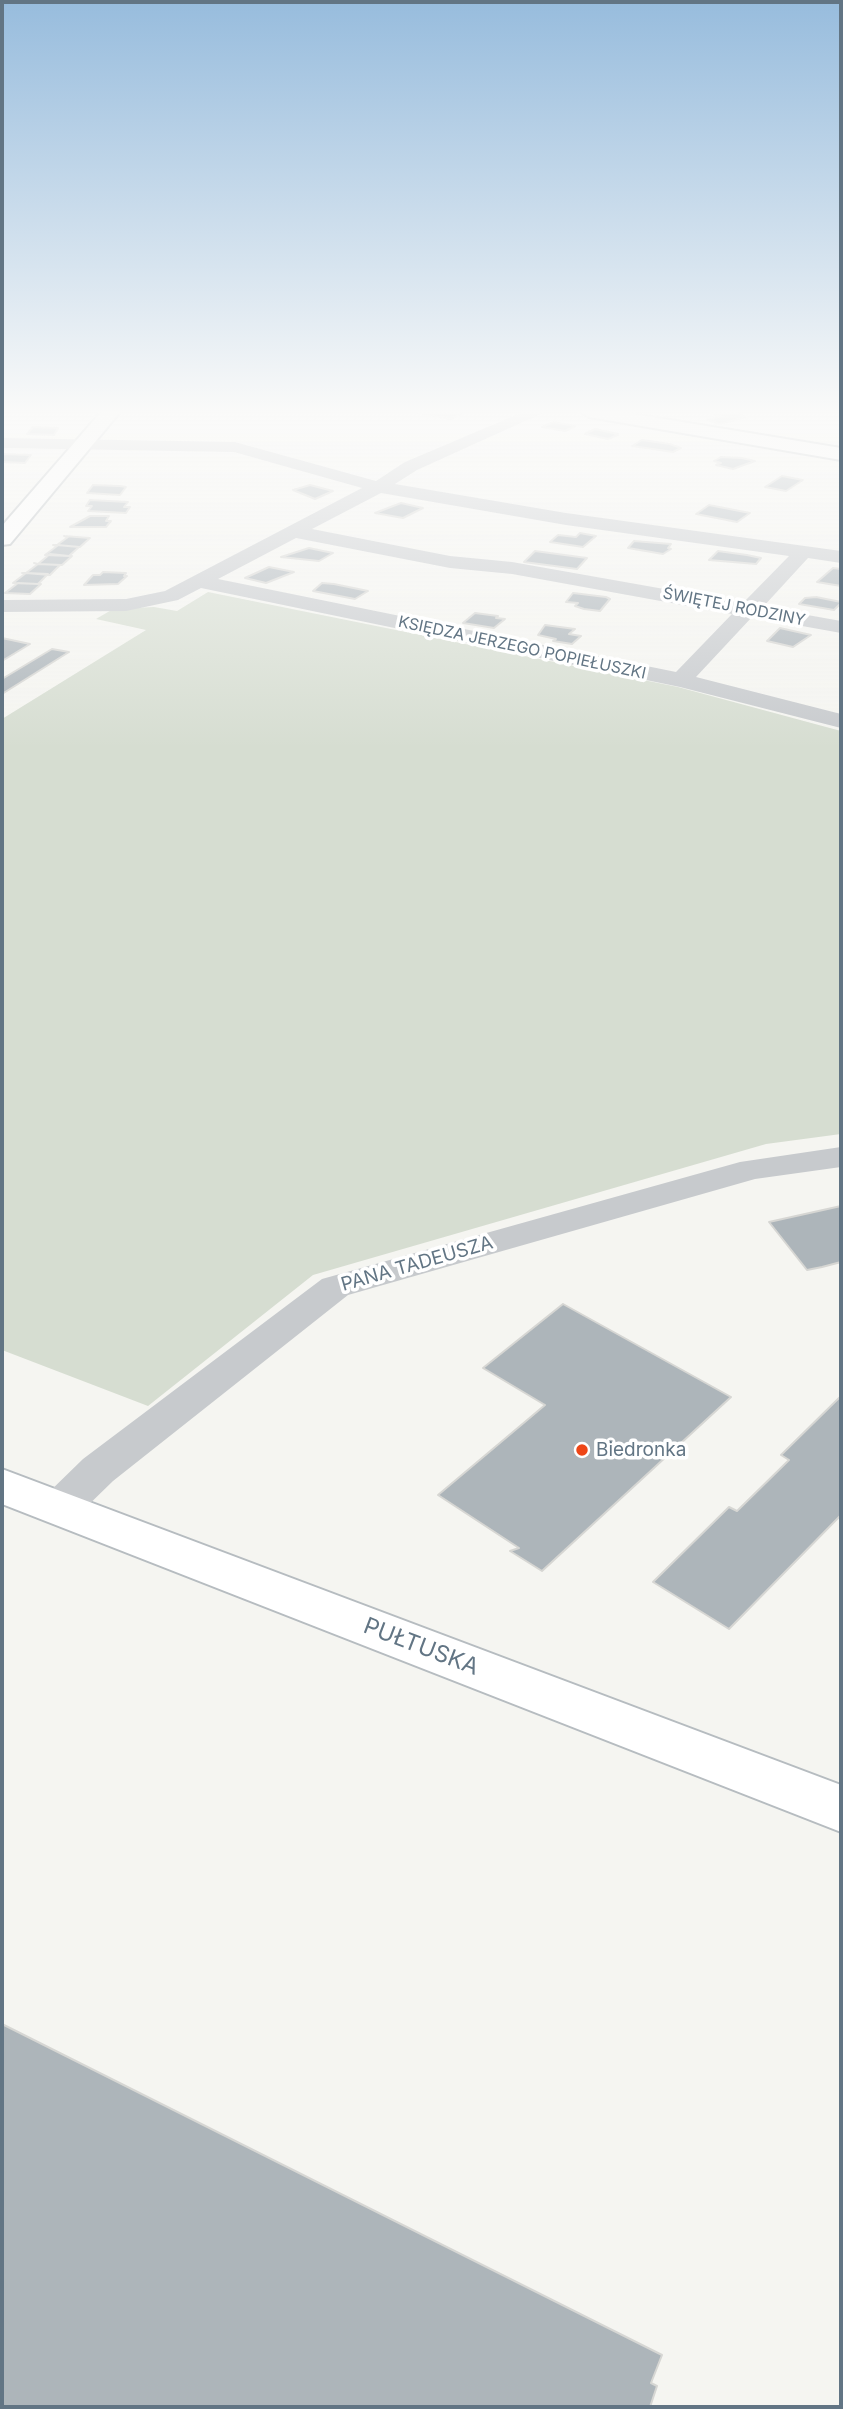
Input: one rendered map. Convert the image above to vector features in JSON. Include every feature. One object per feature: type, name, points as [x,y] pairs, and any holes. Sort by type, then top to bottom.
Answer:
[{"type":"street","points":[[2,539],[15,524]]},
{"type":"street","points":[[2,606],[126,605],[158,600],[201,582],[309,524]]},
{"type":"street","points":[[606,524],[841,557]]},
{"type":"street","name":"ŚWIĘTEJ RODZINY","points":[[295,532],[450,562],[512,568],[751,609],[841,628]]},
{"type":"street","points":[[681,680],[804,551]]},
{"type":"street","name":"KSIĘDZA JERZEGO POPIEŁUSZKI","points":[[201,582],[681,680],[841,721]]},
{"type":"street","name":"PANA TADEUSZA","points":[[59,1508],[98,1470],[335,1287],[752,1170],[841,1157]]},
{"type":"street","name":"PUŁTUSKA","points":[[2,1486],[841,1809]]},
{"type":"shaded area","points":[[208,592],[678,687],[841,731],[841,1134],[766,1144],[313,1275],[148,1406],[2,1350],[2,719],[146,630],[96,619],[113,609],[154,607],[177,611]]},
{"type":"building","points":[[75,524],[108,524],[106,527],[70,527]]},
{"type":"building","points":[[580,533],[596,536],[583,547],[550,542],[558,535],[576,537]]},
{"type":"building","points":[[64,536],[90,538],[80,547],[57,545],[68,537]]},
{"type":"building","points":[[634,541],[671,544],[668,548],[671,549],[663,554],[628,548]]},
{"type":"building","points":[[53,545],[79,547],[69,556],[45,555],[57,546]]},
{"type":"building","points":[[309,548],[333,553],[319,561],[281,557]]},
{"type":"building","points":[[535,551],[587,558],[577,569],[524,562]]},
{"type":"building","points":[[718,551],[761,558],[756,564],[709,560]]},
{"type":"building","points":[[50,554],[72,556],[62,565],[38,564]]},
{"type":"building","points":[[38,564],[60,565],[50,575],[26,573]]},
{"type":"building","points":[[269,567],[294,572],[266,583],[245,578]]},
{"type":"building","points":[[833,568],[841,569],[841,586],[817,582]]},
{"type":"building","points":[[103,572],[126,573],[124,576],[127,576],[118,584],[84,585],[93,575]]},
{"type":"building","points":[[26,573],[48,574],[38,584],[13,583]]},
{"type":"building","points":[[18,583],[41,584],[30,594],[5,593]]},
{"type":"building","points":[[322,583],[368,591],[355,599],[313,591]]},
{"type":"building","points":[[573,593],[610,599],[600,611],[584,609],[575,606],[578,603],[566,602]]},
{"type":"building","points":[[816,597],[841,603],[834,610],[799,604],[805,598]]},
{"type":"building","points":[[475,613],[505,619],[494,628],[463,623]]},
{"type":"building","points":[[545,625],[575,629],[569,634],[581,636],[572,644],[553,641],[556,639],[538,635]]},
{"type":"building","points":[[780,628],[811,635],[793,647],[767,641]]},
{"type":"building","points":[[2,638],[30,644],[2,661]]},
{"type":"building","points":[[52,649],[69,652],[2,694],[2,679]]},
{"type":"building","points":[[841,1206],[841,1262],[822,1267],[807,1270],[769,1222]]},
{"type":"building","name":"Biedronka","points":[[563,1304],[731,1397],[542,1571],[510,1551],[519,1548],[438,1495],[545,1405],[483,1368]]},
{"type":"building","points":[[841,1396],[841,1515],[729,1629],[653,1582],[729,1507],[737,1511],[789,1460],[781,1455]]},
{"type":"building","points":[[2,2024],[662,2355],[651,2383],[657,2386],[650,2407],[2,2407]]},
{"type":"place","name":"Biedronka","points":[[582,1450]]}]
